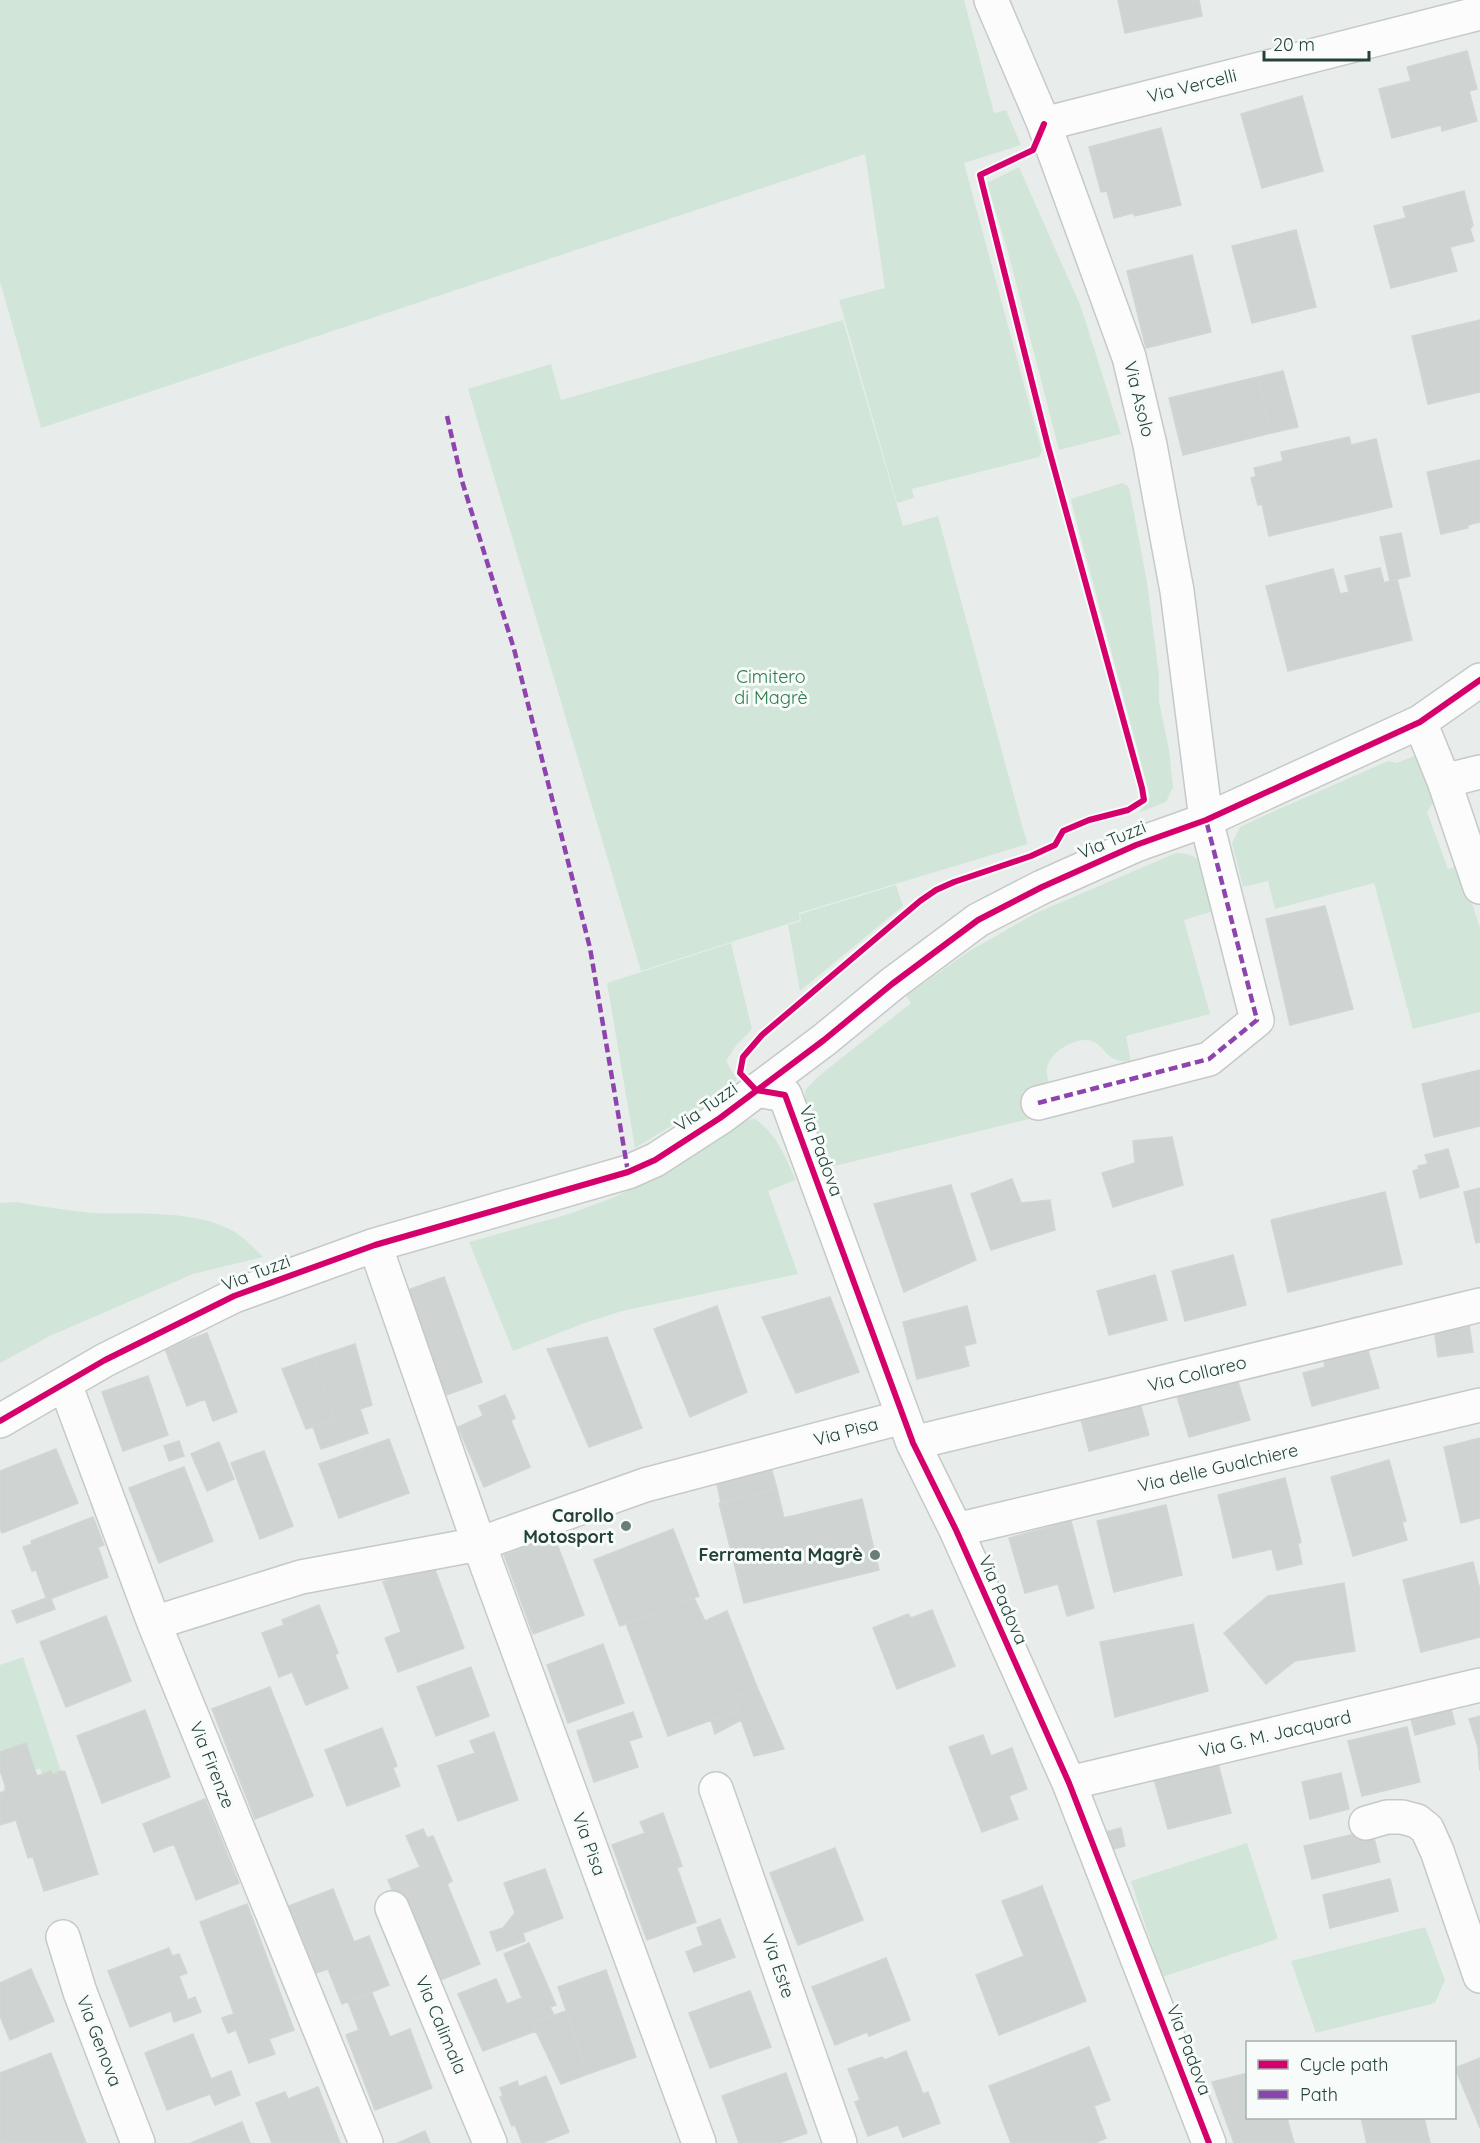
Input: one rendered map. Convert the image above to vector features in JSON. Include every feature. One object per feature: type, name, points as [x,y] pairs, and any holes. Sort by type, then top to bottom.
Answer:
[{"type":"street","name":"Via Asolo","points":[[991,0],[1044,124],[1129,357],[1150,445],[1177,591],[1206,820],[1257,1020],[1209,1059],[1038,1103]]},
{"type":"street","name":"Via Vercelli","points":[[1044,124],[1480,13]]},
{"type":"street","name":"Via Tuzzi","points":[[0,1421],[105,1360],[234,1296],[375,1245],[628,1172],[656,1160],[720,1118],[978,920],[1042,887],[1136,844],[1206,820],[1420,722],[1480,680]]},
{"type":"street","points":[[1420,722],[1444,781],[1480,887]]},
{"type":"street","points":[[1444,781],[1480,772]]},
{"type":"street","name":"Via Padova","points":[[756,1090],[785,1095],[908,1430],[956,1530],[1069,1783],[1209,2143]]},
{"type":"street","name":"Via Pisa","points":[[375,1245],[479,1544],[699,2143]]},
{"type":"street","name":"Via Collareo","points":[[908,1430],[1480,1305]]},
{"type":"street","name":"Via Firenze","points":[[65,1383],[154,1623],[366,2143]]},
{"type":"street","name":"Via delle Gualchiere","points":[[956,1530],[1480,1405]]},
{"type":"street","name":"Via Pisa","points":[[154,1623],[301,1577],[479,1544],[645,1485],[908,1430]]},
{"type":"street","name":"Via G. M. Jacquard","points":[[1069,1783],[1480,1685]]},
{"type":"street","name":"Via Este","points":[[716,1789],[840,2143]]},
{"type":"street","points":[[1366,1823],[1387,1817],[1402,1817],[1417,1821],[1426,1829],[1437,1851],[1480,1976]]},
{"type":"street","name":"Via Calimala","points":[[392,1908],[490,2143]]},
{"type":"street","name":"Via Genova","points":[[63,1937],[80,1992],[138,2143]]},
{"type":"green space","points":[[0,0],[964,0],[994,113],[1006,110],[1021,145],[964,163],[1042,451],[1039,457],[912,489],[914,498],[897,503],[839,300],[885,288],[865,154],[41,428],[0,281]]},
{"type":"green space","points":[[1019,167],[1081,307],[1121,434],[1059,450],[1009,256],[987,183]]},
{"type":"green space","name":"Cimitero di Magrè","points":[[843,320],[903,526],[938,516],[1028,844],[799,913],[800,920],[641,971],[468,389],[551,364],[561,400]]},
{"type":"green space","points":[[1122,483],[1128,486],[1130,492],[1147,582],[1159,675],[1159,701],[1169,750],[1173,787],[1166,802],[1140,812],[1150,796],[1071,501],[1071,499]]},
{"type":"green space","points":[[1414,756],[1419,758],[1438,796],[1427,812],[1448,869],[1460,866],[1480,928],[1480,1012],[1413,1029],[1374,883],[1275,909],[1268,881],[1243,887],[1232,843],[1240,827],[1388,761],[1397,763]]},
{"type":"green space","points":[[1176,853],[1190,855],[1202,864],[1214,911],[1184,920],[1210,1014],[1126,1036],[1131,1061],[1115,1059],[1098,1045],[1087,1040],[1069,1044],[1057,1052],[1049,1062],[1047,1074],[1050,1086],[1022,1092],[1029,1119],[830,1167],[805,1104],[805,1090],[820,1075],[911,1003],[906,996],[968,952],[1036,913]]},
{"type":"green space","points":[[896,885],[903,906],[800,991],[788,925],[801,921],[800,914]]},
{"type":"green space","points":[[731,943],[752,1029],[735,1047],[726,1061],[737,1080],[706,1105],[635,1148],[607,983]]},
{"type":"green space","points":[[755,1119],[775,1138],[796,1180],[768,1191],[798,1274],[622,1311],[513,1351],[469,1242],[569,1214],[612,1198],[671,1170],[747,1120]]},
{"type":"green space","points":[[16,1202],[94,1213],[164,1214],[200,1219],[235,1232],[263,1257],[193,1274],[50,1336],[0,1363],[0,1203]]},
{"type":"green space","points":[[23,1657],[61,1771],[52,1775],[42,1774],[40,1768],[36,1770],[26,1743],[0,1752],[0,1665]]},
{"type":"green space","points":[[1247,1843],[1278,1939],[1162,1977],[1131,1881]]},
{"type":"green space","points":[[1425,1927],[1445,1980],[1435,2003],[1316,2033],[1291,1961]]},
{"type":"building","points":[[1118,0],[1199,0],[1202,16],[1125,33]]},
{"type":"building","points":[[1467,51],[1477,89],[1469,91],[1477,121],[1442,131],[1441,125],[1392,138],[1379,89],[1411,81],[1407,67]]},
{"type":"building","points":[[1302,96],[1323,171],[1262,188],[1241,114]]},
{"type":"building","points":[[1161,128],[1181,205],[1135,216],[1133,213],[1114,218],[1107,191],[1101,192],[1089,147]]},
{"type":"building","points":[[1464,191],[1473,225],[1470,229],[1474,241],[1450,247],[1457,271],[1391,288],[1374,226],[1406,218],[1403,207]]},
{"type":"building","points":[[1296,230],[1316,307],[1252,323],[1232,246]]},
{"type":"building","points":[[1192,255],[1211,332],[1146,348],[1127,271]]},
{"type":"building","points":[[1480,320],[1480,392],[1428,404],[1412,336]]},
{"type":"building","points":[[1283,371],[1298,427],[1271,433],[1258,377]]},
{"type":"building","points":[[1258,377],[1271,433],[1183,455],[1169,398]]},
{"type":"building","points":[[1349,437],[1351,445],[1376,439],[1392,507],[1269,536],[1262,504],[1258,505],[1251,478],[1256,476],[1254,468],[1283,461],[1281,452]]},
{"type":"building","points":[[1480,460],[1480,522],[1468,525],[1468,528],[1441,534],[1427,472]]},
{"type":"building","points":[[1401,533],[1410,576],[1390,581],[1380,537]]},
{"type":"building","points":[[1380,568],[1384,583],[1397,579],[1412,640],[1288,671],[1266,586],[1333,569],[1340,594],[1349,592],[1345,576]]},
{"type":"building","points":[[1325,906],[1353,1009],[1290,1025],[1266,919]]},
{"type":"building","points":[[1480,1070],[1480,1126],[1434,1137],[1422,1084]]},
{"type":"building","points":[[1172,1137],[1183,1185],[1113,1207],[1102,1173],[1135,1163],[1133,1141]]},
{"type":"building","points":[[1448,1149],[1459,1187],[1420,1198],[1413,1171],[1419,1169],[1418,1166],[1428,1164],[1425,1155]]},
{"type":"building","points":[[1012,1179],[1021,1203],[1050,1200],[1055,1230],[991,1250],[971,1194]]},
{"type":"building","points":[[951,1185],[976,1260],[904,1292],[874,1204]]},
{"type":"building","points":[[1480,1188],[1480,1242],[1476,1243],[1464,1192]]},
{"type":"building","points":[[1385,1192],[1402,1264],[1288,1292],[1271,1220]]},
{"type":"building","points":[[1233,1255],[1246,1305],[1185,1321],[1172,1271]]},
{"type":"building","points":[[1155,1275],[1167,1320],[1109,1335],[1097,1291]]},
{"type":"building","points":[[444,1277],[482,1382],[446,1395],[408,1290]]},
{"type":"building","points":[[830,1297],[859,1372],[796,1393],[762,1317]]},
{"type":"building","points":[[717,1306],[747,1392],[690,1417],[654,1329]]},
{"type":"building","points":[[967,1306],[976,1343],[964,1346],[969,1366],[917,1379],[903,1322]]},
{"type":"building","points":[[1469,1324],[1473,1352],[1438,1357],[1434,1329]]},
{"type":"building","points":[[207,1333],[237,1412],[213,1421],[205,1399],[187,1406],[165,1349]]},
{"type":"building","points":[[607,1337],[642,1428],[589,1447],[547,1349]]},
{"type":"building","points":[[355,1344],[372,1405],[360,1409],[368,1433],[321,1449],[313,1427],[334,1420],[313,1358]]},
{"type":"building","points":[[1366,1344],[1379,1388],[1312,1406],[1303,1373],[1325,1367],[1324,1362],[1339,1358],[1337,1352]]},
{"type":"building","points":[[313,1358],[334,1420],[306,1429],[282,1369]]},
{"type":"building","points":[[148,1376],[168,1435],[123,1451],[102,1392]]},
{"type":"building","points":[[1236,1376],[1250,1420],[1189,1437],[1175,1389]]},
{"type":"building","points":[[505,1395],[515,1418],[511,1421],[530,1467],[484,1487],[458,1427],[483,1416],[479,1406]]},
{"type":"building","points":[[1138,1396],[1149,1435],[1089,1451],[1079,1412]]},
{"type":"building","points":[[1480,1438],[1480,1518],[1461,1523],[1444,1447]]},
{"type":"building","points":[[389,1439],[409,1493],[339,1518],[319,1464]]},
{"type":"building","points":[[179,1441],[184,1456],[169,1461],[164,1446]]},
{"type":"building","points":[[219,1442],[234,1479],[207,1491],[191,1454]]},
{"type":"building","points":[[56,1449],[78,1503],[2,1533],[0,1529],[0,1471]]},
{"type":"building","points":[[264,1451],[293,1526],[260,1539],[231,1463]]},
{"type":"building","points":[[1389,1460],[1406,1521],[1402,1522],[1407,1540],[1353,1556],[1331,1477]]},
{"type":"building","points":[[184,1467],[213,1541],[159,1563],[129,1488]]},
{"type":"building","points":[[771,1467],[777,1489],[721,1503],[716,1480]]},
{"type":"building","points":[[1285,1478],[1301,1542],[1298,1544],[1302,1564],[1277,1570],[1272,1549],[1233,1558],[1218,1495]]},
{"type":"building","points":[[777,1489],[784,1518],[862,1499],[879,1570],[744,1603],[719,1503]]},
{"type":"building","points":[[1166,1505],[1182,1575],[1114,1592],[1097,1521]]},
{"type":"building","points":[[93,1517],[104,1545],[98,1547],[108,1577],[47,1600],[36,1570],[32,1571],[23,1547],[32,1544],[31,1541]]},
{"type":"building","points":[[1071,1521],[1094,1608],[1067,1616],[1058,1584],[1025,1593],[1009,1538]]},
{"type":"building","points":[[673,1529],[699,1596],[620,1626],[594,1560]]},
{"type":"building","points":[[554,1536],[584,1615],[533,1634],[504,1555]]},
{"type":"building","points":[[1473,1562],[1480,1590],[1480,1637],[1421,1652],[1403,1580]]},
{"type":"building","points":[[433,1564],[464,1648],[398,1672],[385,1638],[401,1632],[383,1582]]},
{"type":"building","points":[[1344,1583],[1355,1651],[1295,1661],[1266,1684],[1224,1633],[1268,1596]]},
{"type":"building","points":[[46,1598],[51,1599],[55,1609],[17,1623],[12,1611]]},
{"type":"building","points":[[694,1598],[705,1621],[727,1611],[757,1687],[735,1696],[739,1710],[668,1736],[626,1624]]},
{"type":"building","points":[[319,1605],[338,1653],[335,1655],[348,1688],[306,1705],[292,1672],[279,1677],[262,1633],[284,1625],[282,1620]]},
{"type":"building","points":[[932,1610],[955,1666],[897,1689],[873,1628],[908,1614],[911,1618]]},
{"type":"building","points":[[106,1616],[131,1681],[66,1707],[40,1642]]},
{"type":"building","points":[[1193,1624],[1208,1691],[1115,1717],[1100,1642]]},
{"type":"building","points":[[603,1644],[624,1703],[568,1723],[547,1665]]},
{"type":"building","points":[[471,1667],[489,1716],[436,1736],[417,1687]]},
{"type":"building","points":[[270,1687],[313,1796],[255,1819],[212,1709]]},
{"type":"building","points":[[757,1687],[784,1749],[754,1756],[741,1720],[715,1734],[711,1720],[739,1710],[735,1696]]},
{"type":"building","points":[[1450,1705],[1455,1724],[1415,1735],[1410,1715]]},
{"type":"building","points":[[145,1710],[170,1777],[102,1803],[77,1736]]},
{"type":"building","points":[[633,1712],[642,1737],[629,1741],[638,1767],[594,1782],[577,1731]]},
{"type":"building","points":[[1480,1716],[1480,1771],[1478,1747],[1469,1719]]},
{"type":"building","points":[[1407,1727],[1420,1782],[1362,1796],[1348,1741]]},
{"type":"building","points":[[382,1728],[397,1766],[393,1768],[400,1786],[347,1806],[325,1750]]},
{"type":"building","points":[[494,1732],[518,1800],[458,1821],[438,1766],[475,1753],[470,1741]]},
{"type":"building","points":[[983,1735],[991,1756],[1012,1748],[1027,1789],[1009,1796],[1018,1819],[982,1832],[949,1747]]},
{"type":"building","points":[[26,1743],[37,1776],[51,1771],[52,1775],[61,1771],[65,1772],[98,1874],[44,1891],[33,1857],[28,1858],[16,1820],[0,1825],[0,1793],[5,1791],[5,1785],[0,1770],[0,1752]]},
{"type":"building","points":[[1216,1756],[1231,1813],[1168,1829],[1152,1772]]},
{"type":"building","points":[[1341,1773],[1349,1809],[1310,1819],[1302,1782]]},
{"type":"building","points":[[205,1799],[239,1883],[196,1900],[174,1844],[154,1852],[143,1824]]},
{"type":"building","points":[[663,1813],[682,1866],[677,1868],[696,1922],[647,1940],[612,1845],[645,1833],[640,1822]]},
{"type":"building","points":[[1121,1828],[1125,1846],[1102,1852],[1098,1834]]},
{"type":"building","points":[[423,1829],[427,1838],[433,1836],[452,1881],[447,1884],[480,1964],[433,1983],[388,1880],[420,1867],[406,1836]]},
{"type":"building","points":[[1372,1830],[1380,1862],[1312,1879],[1304,1846]]},
{"type":"building","points":[[835,1848],[863,1920],[798,1945],[770,1873]]},
{"type":"building","points":[[545,1869],[563,1918],[523,1933],[525,1941],[497,1951],[490,1932],[503,1928],[515,1913],[504,1883]]},
{"type":"building","points":[[1390,1879],[1398,1911],[1330,1928],[1323,1895]]},
{"type":"building","points":[[1042,1886],[1086,2001],[999,2035],[976,1975],[1024,1956],[1002,1901]]},
{"type":"building","points":[[333,1889],[354,1942],[369,1936],[389,1985],[342,2004],[328,1969],[316,1973],[289,1906]]},
{"type":"building","points":[[247,1904],[294,2030],[269,2039],[275,2054],[249,2063],[236,2030],[228,2033],[222,2018],[234,2014],[200,1922]]},
{"type":"building","points":[[720,1919],[735,1957],[694,1972],[686,1952],[703,1945],[697,1928]]},
{"type":"building","points":[[529,1943],[556,2005],[550,2007],[554,2015],[532,2023],[536,2031],[483,2051],[458,1994],[496,1979],[507,2004],[522,1998],[504,1954]]},
{"type":"building","points":[[169,1948],[172,1956],[179,1954],[187,1973],[179,1976],[188,2000],[195,1997],[201,2012],[174,2022],[171,2011],[130,2027],[108,1971]]},
{"type":"building","points":[[886,1958],[910,2020],[869,2036],[867,2032],[835,2045],[812,1987]]},
{"type":"building","points":[[31,1969],[54,2021],[10,2040],[0,2016],[0,1983]]},
{"type":"building","points":[[606,1970],[636,2057],[588,2074],[558,1987]]},
{"type":"building","points":[[750,1991],[771,2047],[710,2068],[689,2013]]},
{"type":"building","points":[[372,1993],[390,2037],[410,2029],[432,2088],[375,2110],[346,2035],[359,2030],[348,2002]]},
{"type":"building","points":[[566,2011],[588,2074],[561,2084],[532,2023]]},
{"type":"building","points":[[193,2034],[211,2079],[231,2071],[240,2095],[215,2105],[210,2094],[167,2110],[145,2053]]},
{"type":"building","points":[[1089,2047],[1110,2100],[1094,2106],[1106,2138],[1095,2143],[1011,2143],[989,2086]]},
{"type":"building","points":[[906,2051],[923,2094],[928,2092],[940,2123],[903,2137],[898,2125],[868,2136],[855,2102],[860,2100],[848,2069],[882,2057],[885,2060]]},
{"type":"building","points":[[51,2053],[86,2143],[0,2143],[0,2073]]},
{"type":"building","points":[[1480,2058],[1480,2128],[1456,2070],[1456,2068]]},
{"type":"building","points":[[786,2073],[807,2133],[779,2143],[739,2143],[722,2096]]},
{"type":"building","points":[[1246,2074],[1246,2119],[1287,2119],[1294,2143],[1234,2143],[1212,2082]]},
{"type":"building","points":[[546,2076],[569,2132],[542,2143],[522,2143],[500,2097],[503,2096],[500,2088],[517,2081],[519,2087]]},
{"type":"building","points":[[318,2087],[340,2143],[272,2143],[256,2103],[285,2092],[288,2099]]},
{"type":"building","points":[[1361,2119],[1424,2119],[1430,2143],[1367,2143]]},
{"type":"building","points":[[242,2122],[250,2143],[191,2143]]},
{"type":"building","points":[[425,2131],[430,2143],[398,2143]]},
{"type":"marked path","points":[[447,416],[462,481],[514,649],[590,948],[628,1172]]},
{"type":"marked path","points":[[1038,1103],[1209,1059],[1257,1020],[1206,820]]},
{"type":"cycle path","points":[[1044,124],[1033,150],[980,175],[1048,446],[1144,800],[1128,810],[1089,820],[1063,831],[1055,845],[1031,856],[936,890],[762,1035],[743,1057],[740,1073],[756,1090],[785,1095],[913,1443],[956,1530],[1069,1783],[1209,2143]]},
{"type":"cycle path","points":[[0,1421],[105,1360],[234,1296],[375,1245],[628,1172],[655,1160],[720,1118],[978,920],[1042,887],[1136,845],[1206,820],[1420,722],[1480,680]]},
{"type":"place","name":"Carollo Motosport","points":[[626,1526]]},
{"type":"place","name":"Ferramenta Magrè","points":[[875,1555]]}]
